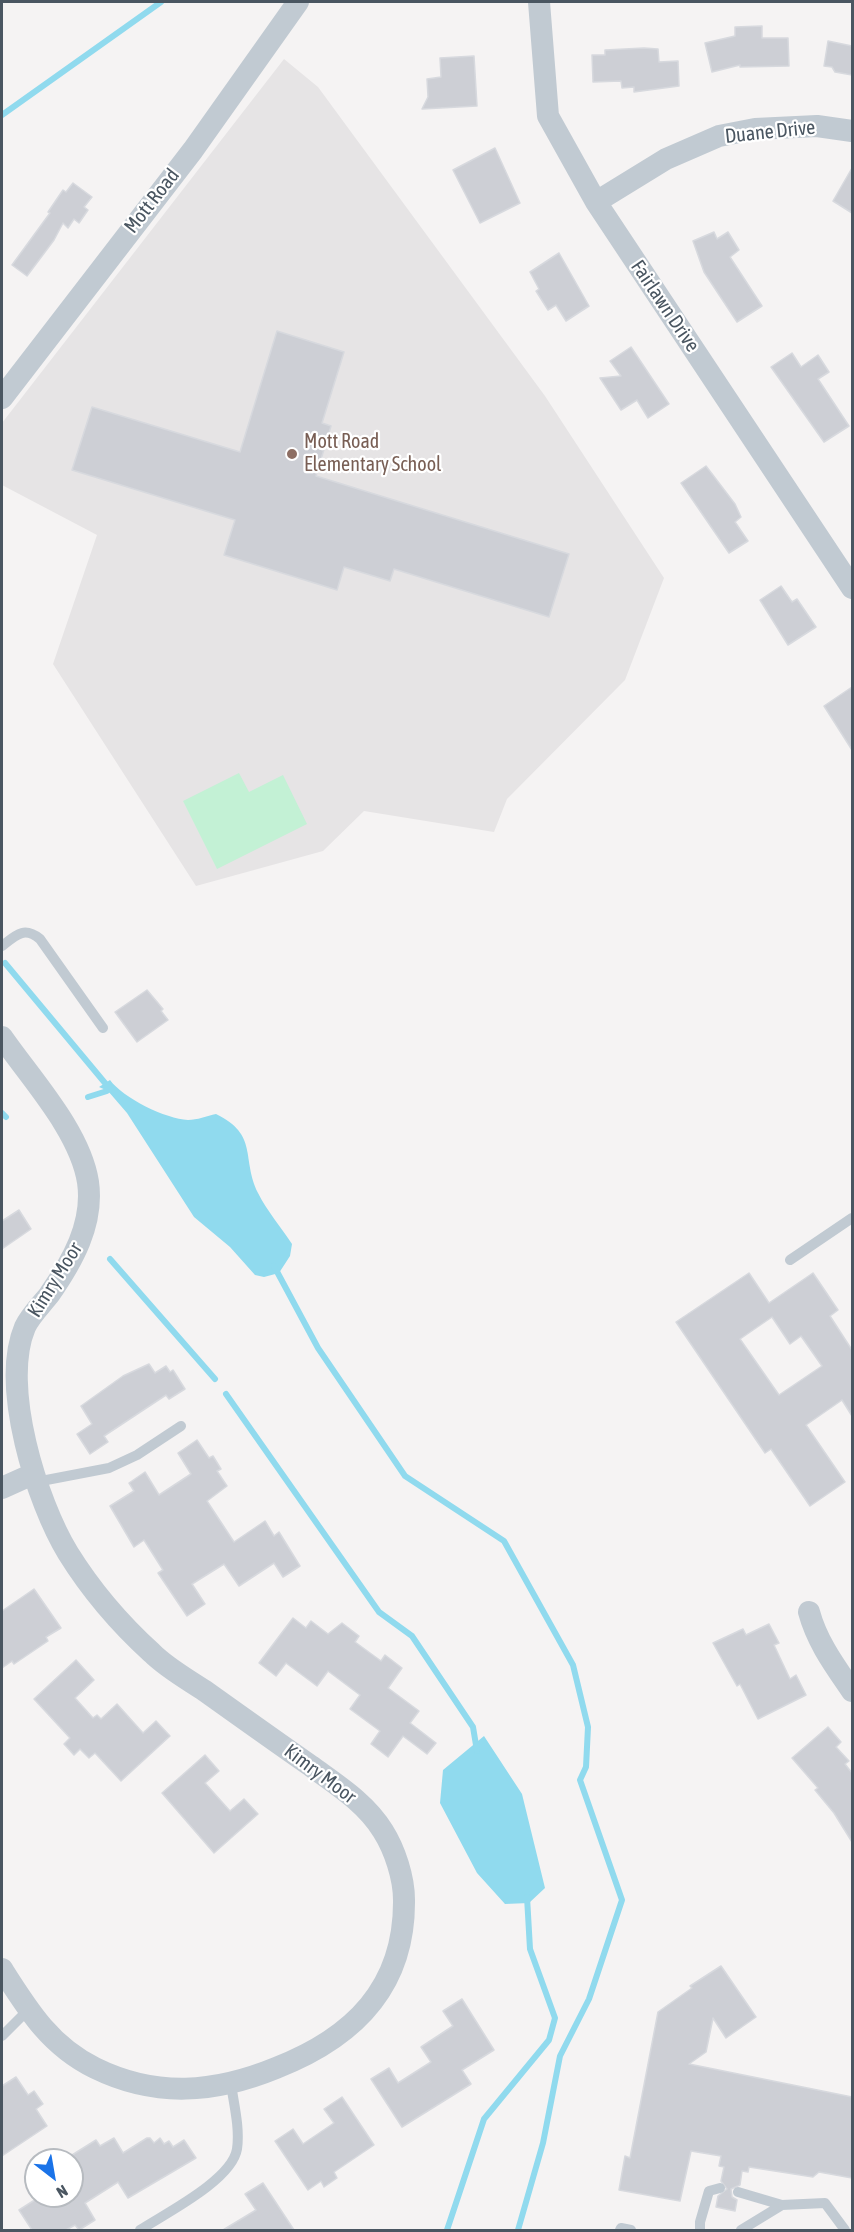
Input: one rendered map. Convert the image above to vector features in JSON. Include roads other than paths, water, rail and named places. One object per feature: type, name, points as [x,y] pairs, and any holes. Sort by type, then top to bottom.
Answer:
[{"type":"street","name":"Mott Road","points":[[2,398],[200,140],[298,2]]},
{"type":"street","name":"Fairlawn Drive","points":[[539,2],[548,116],[596,202],[852,588]]},
{"type":"street","name":"Duane Drive","points":[[596,202],[666,159],[719,136],[755,129],[817,126],[852,131]]},
{"type":"street","name":"Kimry Moor","points":[[2,1036],[62,1121],[81,1155],[88,1183],[89,1200],[81,1241],[60,1280],[25,1327],[17,1362],[20,1416],[34,1478],[67,1551],[98,1596],[153,1655],[356,1798],[384,1831],[398,1863],[405,1895],[404,1926],[392,1970],[372,2004],[343,2034],[305,2057],[231,2084],[196,2090],[170,2089],[117,2077],[95,2068],[74,2055],[36,2023],[2,1969]]},
{"type":"street","points":[[2,1488],[34,1478]]},
{"type":"street","points":[[809,1612],[829,1658],[852,1691]]},
{"type":"lane","points":[[2,946],[22,931],[30,931],[39,939],[103,1028]]},
{"type":"lane","points":[[790,1260],[852,1218]]},
{"type":"lane","points":[[34,1478],[110,1468],[137,1455],[181,1426]]},
{"type":"lane","points":[[2,2036],[28,2010]]},
{"type":"lane","points":[[140,2230],[206,2187],[232,2164],[237,2150],[237,2126],[231,2084]]},
{"type":"lane","points":[[700,2230],[709,2191],[720,2188]]},
{"type":"lane","points":[[738,2192],[782,2205],[825,2203],[845,2230]]},
{"type":"lane","points":[[741,2230],[782,2205]]},
{"type":"lane","points":[[620,2230],[621,2228],[631,2230]]},
{"type":"water","points":[[110,1080],[125,1094],[157,1112],[188,1120],[216,1114],[238,1130],[247,1148],[250,1169],[258,1193],[292,1244],[290,1256],[279,1273],[264,1277],[255,1275],[230,1247],[194,1217],[127,1113],[108,1091],[99,1087]]},
{"type":"water","points":[[484,1736],[522,1794],[545,1888],[529,1903],[505,1904],[477,1873],[440,1803],[443,1770]]},
{"type":"waterway","points":[[2,115],[161,2]]},
{"type":"waterway","points":[[5,963],[110,1089]]},
{"type":"waterway","points":[[88,1097],[107,1091]]},
{"type":"waterway","points":[[2,1113],[6,1117]]},
{"type":"waterway","points":[[110,1259],[215,1379]]},
{"type":"waterway","points":[[274,1266],[318,1348],[405,1476],[504,1541],[573,1665],[588,1727],[586,1767],[580,1780],[622,1900],[589,1999],[560,2056],[543,2143],[518,2230]]},
{"type":"waterway","points":[[226,1394],[379,1612],[412,1636],[473,1727],[477,1751]]},
{"type":"waterway","points":[[447,2230],[484,2119],[549,2040],[555,2018],[530,1949],[527,1897]]},
{"type":"place","name":"Mott Road Elementary School","points":[[292,454]]}]
